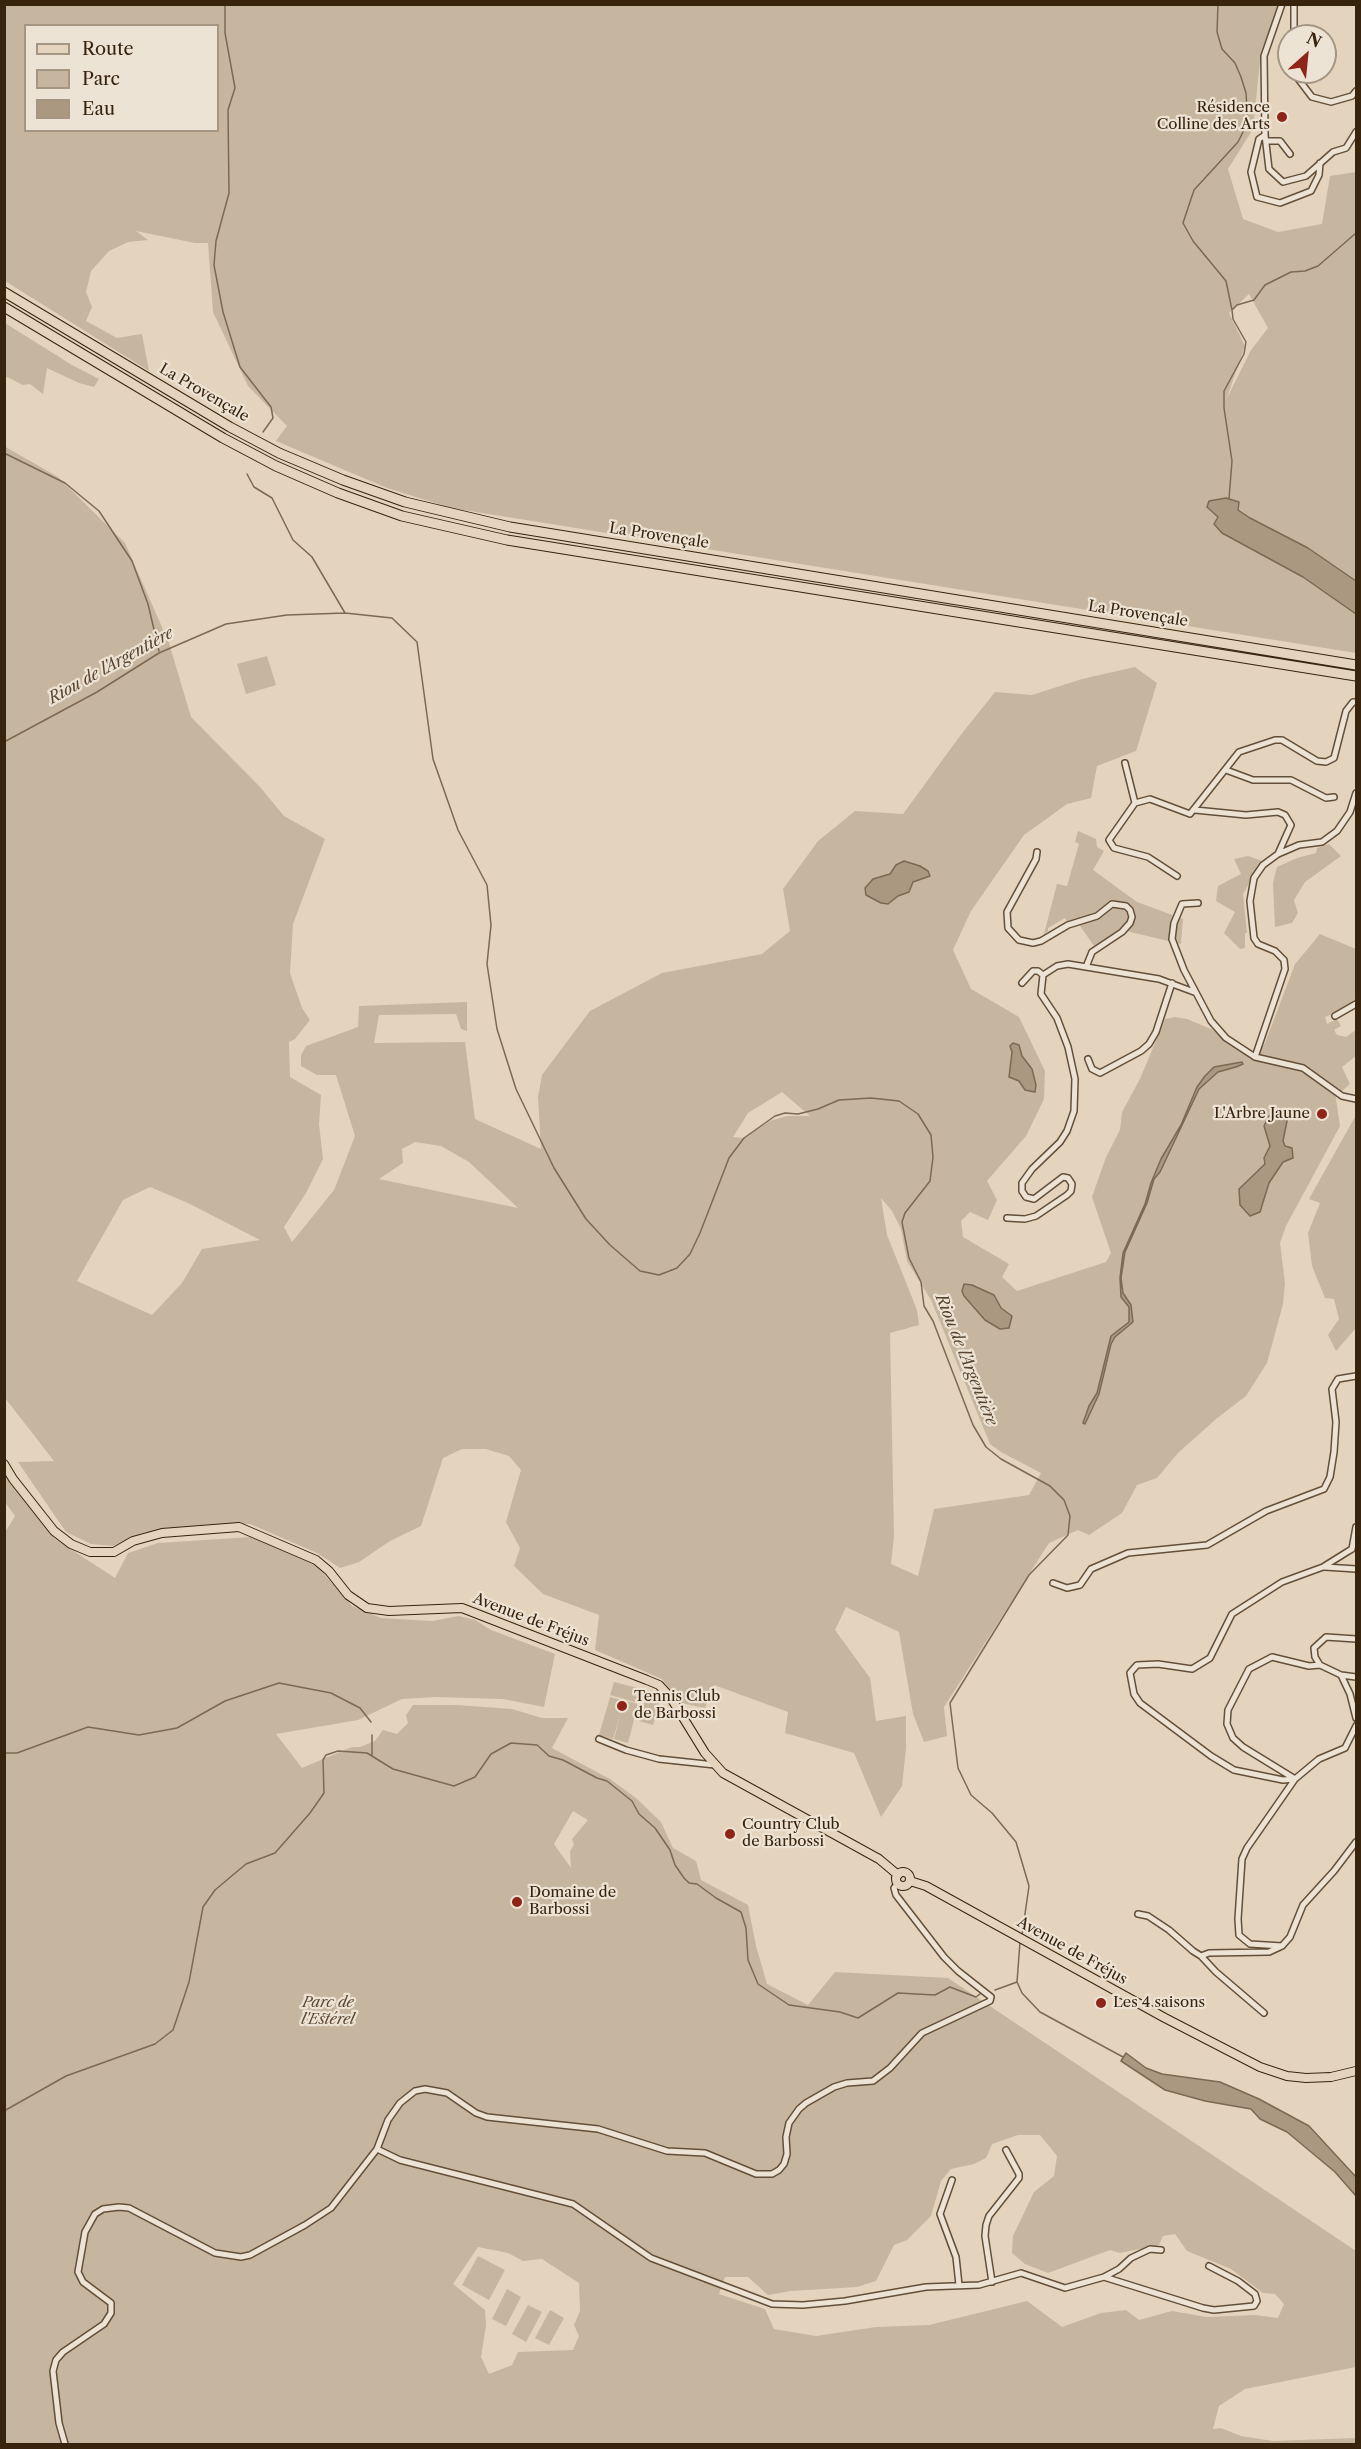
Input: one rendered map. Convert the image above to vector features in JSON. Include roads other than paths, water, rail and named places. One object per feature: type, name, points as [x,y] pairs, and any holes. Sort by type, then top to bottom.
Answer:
[{"type":"highway","name":"La Provençale","points":[[4,292],[230,427],[279,453],[343,480],[405,502],[510,527],[1356,665]]},
{"type":"highway","name":"La Provençale","points":[[4,307],[223,438],[276,466],[338,493],[402,516],[507,540],[1356,676]]},
{"type":"main road","name":"Avenue de Fréjus","points":[[4,1464],[54,1531],[71,1544],[90,1552],[114,1552],[133,1541],[162,1533],[239,1527],[316,1560],[329,1571],[348,1595],[367,1608],[388,1611],[462,1608],[648,1680],[659,1685],[671,1698],[715,1765],[732,1779],[879,1859],[903,1886],[910,1881],[926,1886],[1165,2018],[1273,2072],[1318,2078],[1356,2071]]},
{"type":"street","points":[[1282,4],[1264,56],[1265,138],[1269,169],[1283,182],[1306,176],[1333,152],[1346,148],[1356,132]]},
{"type":"street","points":[[1294,4],[1294,24]]},
{"type":"street","points":[[1302,84],[1312,97],[1331,102],[1353,96],[1356,91]]},
{"type":"street","points":[[1290,154],[1280,141],[1259,139],[1251,172],[1257,197],[1280,203],[1311,191],[1319,175],[1320,163]]},
{"type":"street","points":[[1178,876],[1148,857],[1114,848],[1109,840],[1135,803],[1149,799],[1190,814],[1239,752],[1275,740],[1282,740],[1317,761],[1326,762],[1334,758],[1346,711],[1355,702]]},
{"type":"street","points":[[1125,763],[1135,803]]},
{"type":"street","points":[[1226,770],[1253,780],[1291,780],[1326,798],[1334,797]]},
{"type":"street","points":[[1255,1057],[1285,969],[1284,960],[1275,951],[1258,944],[1254,938],[1250,887],[1263,865],[1278,854],[1299,845],[1322,842],[1337,831],[1350,812],[1356,793]]},
{"type":"street","points":[[1195,810],[1246,815],[1278,812],[1285,814],[1291,825],[1278,854]]},
{"type":"street","points":[[1037,852],[1036,859],[1006,912],[1008,928],[1019,940],[1033,943],[1041,941],[1068,925],[1097,916],[1112,904],[1126,906],[1130,910],[1132,917],[1130,923],[1122,932],[1092,952],[1086,967]]},
{"type":"street","points":[[1198,903],[1182,904],[1174,923],[1172,939],[1194,992],[1211,1021],[1226,1038],[1255,1057],[1303,1068],[1342,1096],[1356,1099]]},
{"type":"street","points":[[1043,975],[1057,966],[1068,964],[1172,983],[1194,992]]},
{"type":"street","points":[[1022,983],[1033,971],[1038,971],[1043,975]]},
{"type":"street","points":[[1007,1218],[1025,1219],[1036,1216],[1071,1191],[1072,1184],[1068,1178],[1063,1177],[1034,1199],[1026,1197],[1022,1191],[1022,1183],[1032,1169],[1060,1142],[1074,1112],[1076,1079],[1068,1047],[1057,1018],[1041,994],[1043,975]]},
{"type":"street","points":[[1088,1059],[1092,1069],[1100,1073],[1142,1051],[1156,1032],[1172,983]]},
{"type":"street","points":[[1335,1016],[1356,1004]]},
{"type":"street","points":[[1053,1583],[1067,1588],[1080,1585],[1091,1569],[1128,1553],[1207,1545],[1266,1511],[1324,1490],[1330,1477],[1334,1452],[1336,1422],[1332,1389],[1338,1379],[1348,1375],[1356,1376]]},
{"type":"street","points":[[1295,1779],[1283,1780],[1234,1770],[1211,1756],[1140,1703],[1134,1694],[1130,1673],[1137,1665],[1147,1664],[1192,1669],[1210,1658],[1232,1614],[1282,1582],[1323,1567],[1352,1549],[1356,1527]]},
{"type":"street","points":[[1323,1567],[1356,1569]]},
{"type":"street","points":[[1356,1639],[1326,1637],[1314,1647],[1315,1657],[1320,1665],[1341,1676],[1356,1677]]},
{"type":"street","points":[[1295,1779],[1243,1747],[1233,1738],[1227,1724],[1228,1710],[1250,1669],[1261,1661],[1272,1657],[1309,1666],[1320,1665]]},
{"type":"street","points":[[1341,1676],[1350,1694],[1356,1718]]},
{"type":"street","points":[[1282,1946],[1250,1944],[1239,1935],[1242,1859],[1247,1848],[1295,1779],[1319,1759],[1345,1748],[1356,1726]]},
{"type":"street","points":[[599,1739],[659,1759],[715,1765]]},
{"type":"street","points":[[1201,1956],[1209,1953],[1269,1952],[1282,1946],[1294,1930],[1303,1905],[1334,1871],[1356,1842]]},
{"type":"street","points":[[65,2445],[59,2423],[53,2371],[63,2352],[108,2319],[111,2313],[111,2303],[83,2282],[78,2272],[85,2232],[89,2220],[95,2214],[103,2209],[129,2208],[215,2253],[241,2257],[250,2255],[331,2208],[377,2149],[388,2120],[400,2103],[415,2091],[435,2089],[447,2093],[476,2113],[493,2119],[598,2129],[667,2151],[705,2153],[756,2174],[772,2174],[784,2164],[789,2123],[798,2109],[834,2086],[873,2081],[890,2068],[922,2033],[990,2001],[991,1997],[944,1957],[896,1896],[894,1888],[898,1879]]},
{"type":"street","points":[[1138,1914],[1148,1916],[1169,1929],[1264,2013]]},
{"type":"street","points":[[377,2149],[400,2160],[573,2204],[651,2258],[772,2304],[803,2305],[926,2287],[979,2285],[1021,2273],[1065,2288],[1104,2277],[1119,2269],[1131,2258],[1150,2249],[1161,2250]]},
{"type":"street","points":[[992,2282],[985,2236],[986,2225],[989,2216],[1019,2178],[1006,2150]]},
{"type":"street","points":[[952,2180],[940,2214],[956,2257],[959,2285]]},
{"type":"street","points":[[1104,2277],[1203,2308],[1214,2310],[1254,2306],[1257,2301],[1255,2294],[1238,2281],[1209,2266]]},
{"type":"water","points":[[1226,498],[1239,502],[1238,510],[1250,518],[1308,548],[1356,581],[1356,614],[1303,577],[1222,533],[1214,524],[1218,517],[1207,507],[1209,501]]},
{"type":"water","points":[[904,861],[920,866],[928,871],[930,876],[913,882],[909,892],[898,896],[888,904],[866,895],[865,888],[873,879],[890,874],[896,865]]},
{"type":"water","points":[[1013,1043],[1019,1045],[1022,1056],[1032,1069],[1036,1085],[1035,1092],[1025,1090],[1019,1081],[1009,1077],[1012,1052],[1010,1046]]},
{"type":"water","points":[[1242,1062],[1243,1064],[1236,1067],[1218,1072],[1199,1089],[1160,1172],[1154,1179],[1147,1203],[1125,1252],[1121,1278],[1123,1293],[1131,1305],[1133,1322],[1115,1337],[1111,1344],[1099,1394],[1085,1424],[1083,1423],[1089,1406],[1097,1393],[1111,1336],[1129,1322],[1129,1307],[1121,1297],[1120,1278],[1123,1253],[1145,1204],[1161,1159],[1181,1125],[1197,1087],[1205,1076],[1214,1067]]},
{"type":"water","points":[[1275,1112],[1288,1116],[1283,1141],[1285,1146],[1292,1148],[1293,1158],[1283,1162],[1269,1183],[1260,1212],[1250,1216],[1240,1205],[1239,1189],[1265,1164],[1264,1158],[1270,1146],[1264,1126],[1269,1116]]},
{"type":"water","points":[[964,1284],[972,1285],[994,1295],[1001,1308],[1012,1316],[1009,1328],[1000,1329],[985,1320],[964,1296],[962,1291]]},
{"type":"water","points":[[1126,2053],[1146,2068],[1162,2074],[1220,2082],[1259,2099],[1309,2126],[1356,2177],[1356,2196],[1335,2172],[1287,2132],[1260,2119],[1251,2109],[1205,2101],[1165,2090],[1121,2061]]},
{"type":"waterway","points":[[225,4],[225,33],[235,88],[228,110],[229,193],[216,241],[214,265],[223,312],[240,367],[271,407],[273,418],[263,432]]},
{"type":"waterway","points":[[1218,4],[1217,32],[1222,49],[1235,63],[1241,77],[1246,93],[1248,122],[1238,142],[1194,190],[1183,223],[1193,241],[1226,281],[1232,310]]},
{"type":"waterway","points":[[1229,499],[1232,461],[1224,408],[1224,391],[1244,354],[1246,342],[1233,319],[1232,310],[1237,305],[1254,300],[1265,285],[1291,272],[1305,271],[1318,266],[1356,233]]},
{"type":"waterway","points":[[4,453],[65,483],[99,511],[132,561],[148,604],[159,651]]},
{"type":"waterway","points":[[247,474],[254,487],[272,498],[293,540],[312,557],[345,613]]},
{"type":"waterway","name":"Riou de l'Argentière","points":[[4,742],[97,692],[159,653],[226,624],[287,615],[345,613],[392,618],[417,642],[433,759],[458,830],[487,885],[491,925],[487,964],[497,1029],[516,1089],[554,1168],[586,1219],[610,1245],[640,1271],[659,1275],[677,1268],[690,1254],[700,1233],[729,1158],[744,1138],[775,1116],[785,1113],[798,1114],[839,1100],[871,1098],[899,1101],[918,1114],[931,1135],[933,1157],[930,1181],[905,1213],[902,1222],[909,1258],[921,1282],[924,1306],[933,1321],[973,1425],[986,1447],[1001,1459],[1050,1486],[1064,1500],[1070,1516],[1068,1535],[1029,1575],[950,1703],[958,1768],[971,1795],[992,1813],[1016,1842],[1029,1886],[1022,1935]]},
{"type":"waterway","points":[[4,1753],[17,1753],[88,1727],[139,1735],[177,1728],[225,1701],[279,1683],[331,1693],[360,1708],[371,1722]]},
{"type":"waterway","points":[[372,1735],[372,1755]]},
{"type":"waterway","points":[[4,2111],[66,2076],[155,2044],[173,2030],[189,1982],[203,1907],[215,1890],[246,1864],[275,1853],[310,1813],[324,1793],[323,1760],[326,1755],[338,1751],[367,1753],[393,1769],[454,1786],[475,1777],[491,1754],[511,1743],[537,1745],[549,1756],[563,1760],[607,1781],[632,1801],[639,1814],[655,1828],[670,1850],[675,1865],[689,1883],[697,1884],[741,1912],[746,1928],[748,1960],[758,1984],[789,2005],[840,2012],[858,2018],[898,1993],[935,1995],[950,1987],[976,1997],[980,1994]]},
{"type":"waterway","name":"Riou de l'Argentière","points":[[1020,1942],[1017,1982],[1022,1993],[1040,2012],[1123,2057]]},
{"type":"waterway","points":[[995,1990],[1017,1982]]},
{"type":"place","name":"Résidence Colline des Arts","points":[[1282,117]]},
{"type":"place","name":"L'Arbre Jaune","points":[[1322,1114]]},
{"type":"place","name":"Tennis Club de Barbossi","points":[[622,1706]]},
{"type":"place","name":"Country Club de Barbossi","points":[[730,1834]]},
{"type":"place","name":"Domaine de Barbossi","points":[[517,1902]]},
{"type":"place","name":"Les 4 saisons","points":[[1101,2003]]},
{"type":"park label","name":"Parc de l'Estérel","points":[[328,2012]]}]
